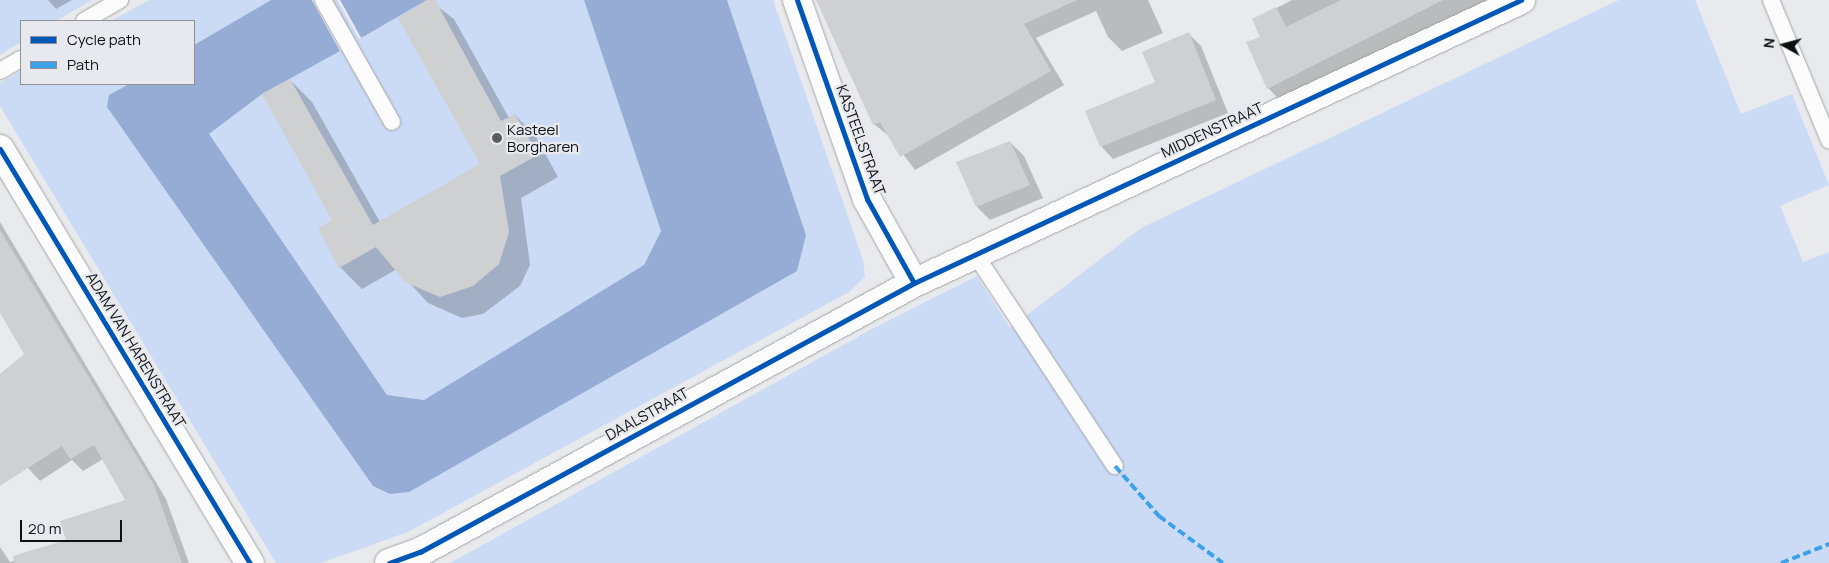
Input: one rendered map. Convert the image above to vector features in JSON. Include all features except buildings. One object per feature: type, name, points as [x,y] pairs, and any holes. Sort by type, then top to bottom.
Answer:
[{"type":"street","name":"KASTEELSTRAAT","points":[[797,0],[868,199],[914,283]]},
{"type":"street","name":"MIDDENSTRAAT","points":[[914,283],[1520,0]]},
{"type":"street","name":"ADAM VAN HARENSTRAAT","points":[[0,149],[250,563]]},
{"type":"street","name":"DAALSTRAAT","points":[[389,563],[420,552],[914,283]]},
{"type":"lane","points":[[86,20],[120,0]]},
{"type":"lane","points":[[323,0],[392,122]]},
{"type":"lane","points":[[1771,0],[1829,140]]},
{"type":"lane","points":[[0,71],[20,60]]},
{"type":"lane","points":[[975,254],[1116,466]]},
{"type":"shaded area","points":[[0,0],[92,0],[58,20],[20,20],[20,43],[0,55]]},
{"type":"shaded area","points":[[149,0],[271,0],[195,44],[195,20],[113,20]]},
{"type":"shaded area","points":[[271,0],[312,0],[340,51],[262,94],[209,134],[387,395],[424,400],[644,265],[661,231],[584,0],[727,0],[806,235],[797,271],[409,492],[390,494],[373,486],[107,107],[109,95],[127,85],[195,85],[195,44]]},
{"type":"shaded area","points":[[312,0],[340,0],[361,38],[427,0],[584,0],[661,231],[644,266],[424,400],[387,395],[208,134],[262,94],[339,51]]},
{"type":"shaded area","points":[[340,0],[427,0],[361,38]]},
{"type":"shaded area","points":[[727,0],[773,0],[863,260],[865,277],[849,292],[408,532],[321,563],[276,563],[0,106],[0,83],[20,72],[20,85],[127,85],[110,95],[108,107],[373,486],[390,494],[806,235]]},
{"type":"shaded area","points":[[1619,0],[1695,0],[1741,114],[1792,94],[1829,185],[1780,206],[1803,262],[1829,252],[1829,563],[450,563],[870,330],[977,276],[1010,328],[1141,228]]},
{"type":"pier","points":[[312,0],[314,0],[342,50],[340,51]]},
{"type":"pier","points":[[337,0],[340,0],[361,38],[359,39]]},
{"type":"marked path","points":[[1115,466],[1159,516],[1223,563]]},
{"type":"marked path","points":[[1781,563],[1829,544]]},
{"type":"cycle path","points":[[797,0],[867,199],[914,283]]},
{"type":"cycle path","points":[[389,563],[420,552],[914,283],[1521,0]]},
{"type":"cycle path","points":[[0,149],[250,563]]},
{"type":"place","name":"Kasteel Borgharen","points":[[497,138]]}]
